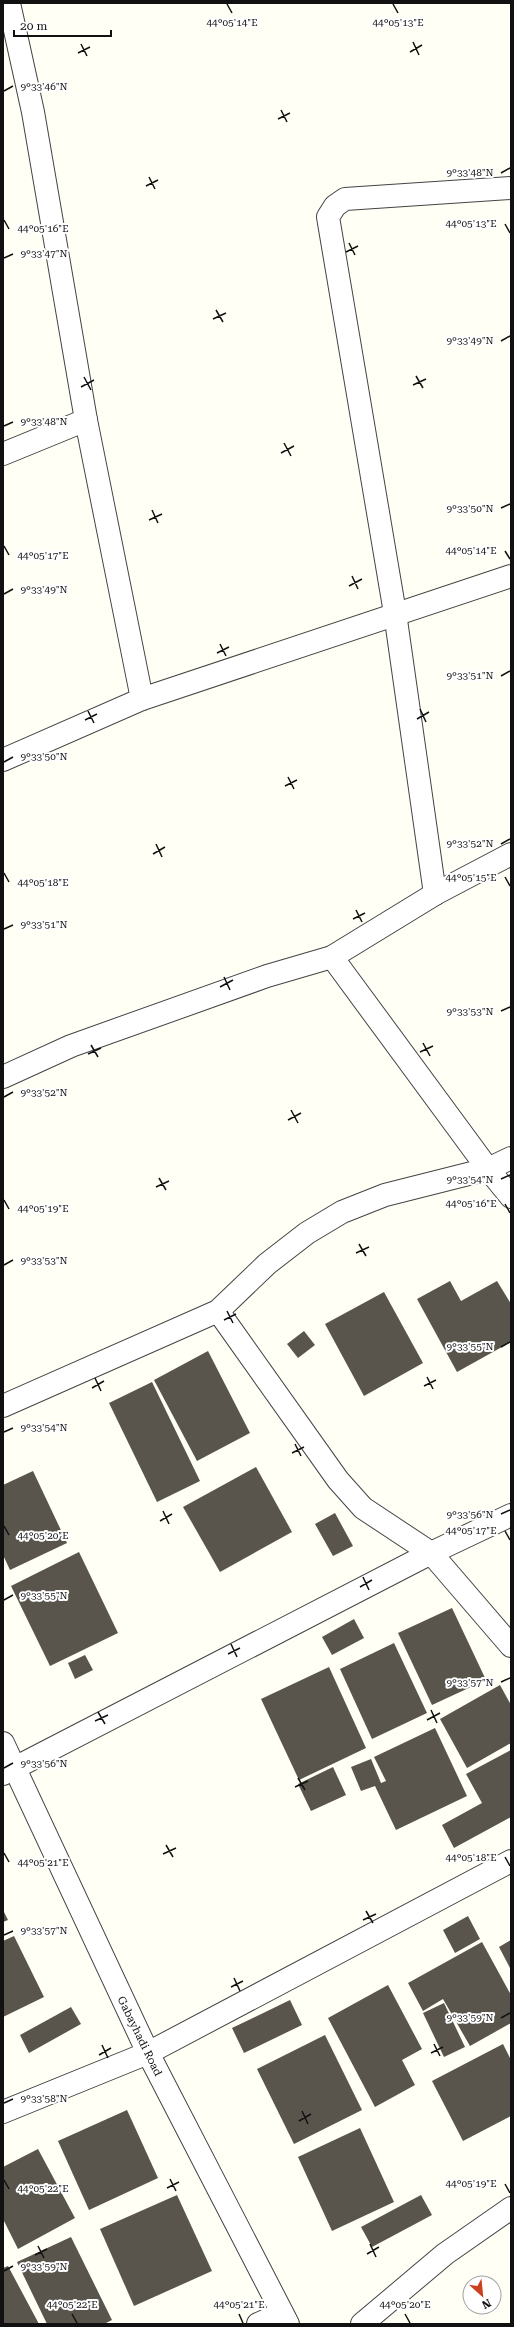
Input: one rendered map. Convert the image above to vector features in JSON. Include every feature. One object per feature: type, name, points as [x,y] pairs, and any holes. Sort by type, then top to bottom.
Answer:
[{"type":"street","points":[[9,3],[33,112],[86,420],[142,699]]},
{"type":"street","points":[[435,894],[395,613],[328,217],[335,206],[345,198],[511,188]]},
{"type":"street","points":[[3,454],[86,420]]},
{"type":"street","points":[[3,760],[142,699],[395,613],[511,576]]},
{"type":"street","points":[[3,1077],[71,1046],[267,976],[332,957],[435,894],[511,854]]},
{"type":"street","points":[[332,957],[488,1169],[511,1197]]},
{"type":"street","points":[[3,1406],[218,1311],[267,1264],[307,1233],[342,1212],[385,1195],[488,1169],[511,1158]]},
{"type":"street","points":[[218,1311],[338,1480],[363,1508],[431,1553],[511,1646]]},
{"type":"street","points":[[9,1772],[431,1553],[511,1515]]},
{"type":"street","name":"Gabayhadi Road","points":[[3,1743],[9,1772],[148,2053],[285,2318]]},
{"type":"street","points":[[3,2112],[148,2053],[511,1861]]},
{"type":"street","points":[[362,2324],[445,2254],[511,2208]]},
{"type":"street","points":[[258,2324],[285,2318]]},
{"type":"building","points":[[450,1281],[461,1301],[497,1281],[511,1304],[511,1342],[457,1372],[417,1299]]},
{"type":"building","points":[[384,1292],[423,1363],[364,1396],[325,1324]]},
{"type":"building","points":[[304,1331],[315,1345],[298,1358],[287,1344]]},
{"type":"building","points":[[208,1351],[250,1433],[197,1461],[154,1380]]},
{"type":"building","points":[[152,1382],[200,1481],[157,1502],[109,1403]]},
{"type":"building","points":[[256,1467],[292,1532],[220,1572],[183,1507]]},
{"type":"building","points":[[33,1471],[67,1543],[10,1570],[3,1555],[3,1485]]},
{"type":"building","points":[[335,1513],[353,1546],[333,1556],[315,1524]]},
{"type":"building","points":[[79,1552],[118,1633],[50,1666],[11,1586]]},
{"type":"building","points":[[452,1608],[486,1680],[432,1705],[398,1633]]},
{"type":"building","points":[[354,1619],[364,1638],[332,1655],[322,1637]]},
{"type":"building","points":[[394,1643],[427,1713],[372,1739],[340,1669]]},
{"type":"building","points":[[85,1655],[93,1670],[75,1679],[68,1663]]},
{"type":"building","points":[[329,1667],[366,1748],[299,1780],[261,1699]]},
{"type":"building","points":[[500,1685],[511,1705],[511,1743],[467,1768],[440,1719]]},
{"type":"building","points":[[435,1728],[467,1796],[396,1830],[375,1786],[361,1791],[351,1767],[371,1759],[381,1783],[386,1781],[374,1757]]},
{"type":"building","points":[[511,1750],[511,1817],[454,1848],[442,1825],[482,1803],[466,1774]]},
{"type":"building","points":[[333,1767],[346,1795],[311,1811],[298,1784]]},
{"type":"building","points":[[3,1910],[8,1920],[3,1922]]},
{"type":"building","points":[[468,1916],[480,1939],[455,1953],[443,1930]]},
{"type":"building","points":[[14,1936],[44,1997],[3,2017],[3,1941]]},
{"type":"building","points":[[511,1940],[511,1970],[499,1947]]},
{"type":"building","points":[[482,1942],[511,1995],[511,2023],[470,2046],[443,1999],[423,2011],[408,1983]]},
{"type":"building","points":[[388,1985],[422,2049],[402,2060],[415,2085],[375,2107],[328,2018]]},
{"type":"building","points":[[290,2000],[302,2025],[244,2053],[232,2028]]},
{"type":"building","points":[[444,2003],[465,2047],[444,2057],[423,2013]]},
{"type":"building","points":[[71,2007],[81,2024],[29,2053],[20,2035]]},
{"type":"building","points":[[325,2035],[362,2110],[294,2144],[257,2069]]},
{"type":"building","points":[[503,2044],[511,2060],[511,2116],[463,2141],[432,2081]]},
{"type":"building","points":[[127,2110],[158,2178],[89,2210],[58,2141]]},
{"type":"building","points":[[360,2128],[394,2202],[332,2231],[298,2157]]},
{"type":"building","points":[[38,2149],[75,2218],[18,2249],[3,2219],[3,2167]]},
{"type":"building","points":[[177,2195],[212,2271],[134,2306],[100,2229]]},
{"type":"building","points":[[421,2195],[432,2215],[372,2247],[361,2227]]},
{"type":"building","points":[[71,2237],[112,2320],[104,2324],[47,2324],[17,2262]]},
{"type":"building","points":[[8,2266],[39,2324],[3,2324],[3,2268]]}]
